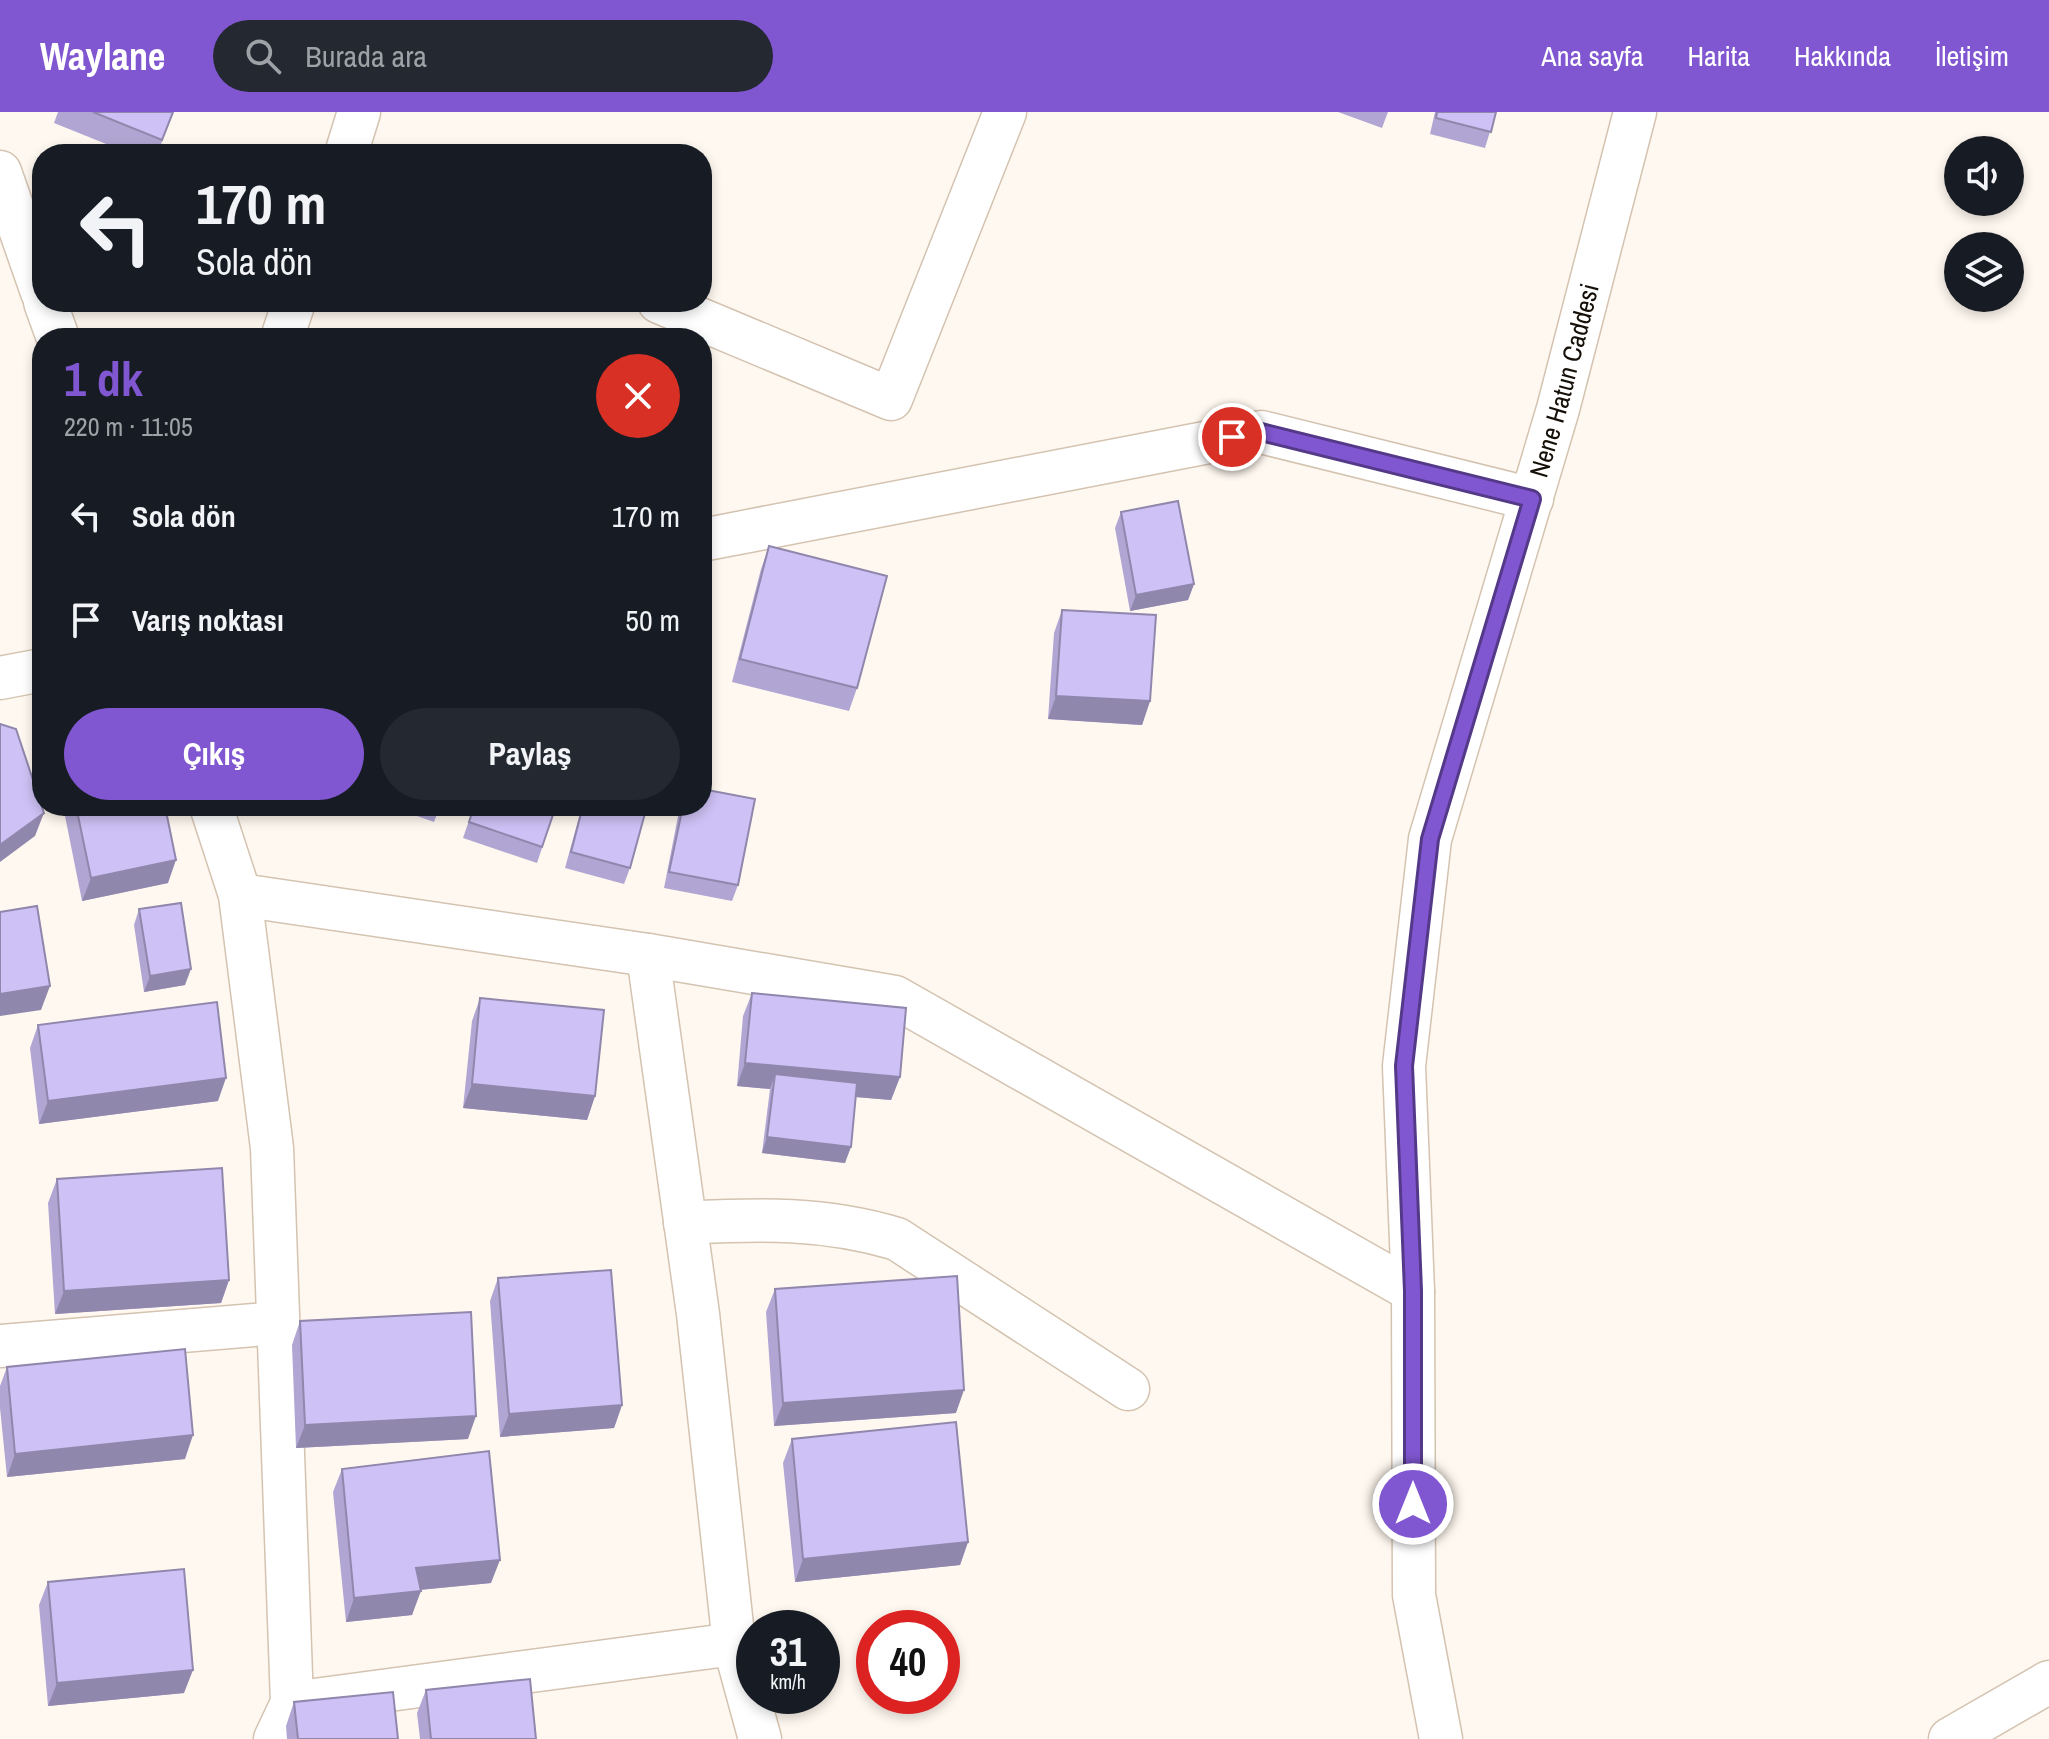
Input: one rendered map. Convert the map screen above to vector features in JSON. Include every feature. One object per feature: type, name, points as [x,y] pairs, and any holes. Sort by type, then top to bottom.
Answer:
[{"type":"street","points":[[349,144],[359,112]]},
{"type":"street","points":[[683,312],[891,399],[1005,112]]},
{"type":"street","name":"Nene Hatun Caddesi","points":[[1441,1739],[1414,1595],[1413,1291],[1404,1066],[1430,839],[1532,499],[1635,112]]},
{"type":"street","points":[[0,172],[32,263]]},
{"type":"street","points":[[712,538],[1261,432],[1532,499]]},
{"type":"street","points":[[0,678],[32,672]]},
{"type":"street","points":[[214,816],[240,895],[272,1148],[284,1721],[734,1644]]},
{"type":"street","points":[[240,895],[648,955],[895,997],[1413,1291]]},
{"type":"street","points":[[648,955],[685,1223],[734,1644],[760,1739]]},
{"type":"street","points":[[685,1223],[780,1218],[867,1230],[897,1239],[1128,1389]]},
{"type":"street","points":[[0,1346],[278,1323]]},
{"type":"street","points":[[1950,1739],[2049,1682]]},
{"type":"building","points":[[93,112],[173,112],[162,140]]},
{"type":"building","points":[[1437,112],[1496,112],[1491,132],[1436,118]]},
{"type":"building","points":[[1178,501],[1194,584],[1136,595],[1121,512]]},
{"type":"building","points":[[769,546],[887,576],[857,688],[740,659]]},
{"type":"building","points":[[1062,610],[1156,615],[1150,701],[1056,696]]},
{"type":"building","points":[[0,724],[16,729],[32,777],[32,816],[40,816],[0,845]]},
{"type":"building","points":[[712,791],[755,799],[738,885],[669,872],[681,816],[712,816]]},
{"type":"building","points":[[78,816],[167,816],[176,860],[91,878]]},
{"type":"building","points":[[471,816],[553,816],[542,847],[469,822]]},
{"type":"building","points":[[580,816],[644,816],[630,868],[571,852]]},
{"type":"building","points":[[181,903],[191,969],[150,976],[139,909]]},
{"type":"building","points":[[37,906],[50,986],[0,994],[0,912]]},
{"type":"building","points":[[752,993],[906,1008],[900,1077],[745,1063]]},
{"type":"building","points":[[480,998],[604,1010],[595,1096],[472,1084]]},
{"type":"building","points":[[217,1002],[226,1078],[48,1101],[38,1025]]},
{"type":"building","points":[[775,1074],[857,1083],[851,1147],[767,1137]]},
{"type":"building","points":[[222,1168],[229,1280],[64,1291],[57,1179]]},
{"type":"building","points":[[611,1270],[622,1405],[509,1414],[498,1278]]},
{"type":"building","points":[[957,1276],[964,1390],[783,1403],[775,1289]]},
{"type":"building","points":[[471,1312],[476,1416],[305,1425],[300,1321]]},
{"type":"building","points":[[185,1349],[193,1435],[15,1454],[7,1367]]},
{"type":"building","points":[[956,1422],[968,1542],[803,1559],[792,1439]]},
{"type":"building","points":[[489,1451],[500,1560],[416,1568],[421,1591],[354,1598],[342,1469]]},
{"type":"building","points":[[184,1569],[193,1670],[57,1683],[48,1582]]},
{"type":"building","points":[[530,1679],[536,1739],[431,1739],[426,1690]]},
{"type":"building","points":[[393,1692],[398,1739],[298,1739],[294,1702]]},
{"type":"route","points":[[1232,437],[1261,432],[1532,499],[1430,839],[1404,1066],[1413,1291],[1413,1504]]}]
